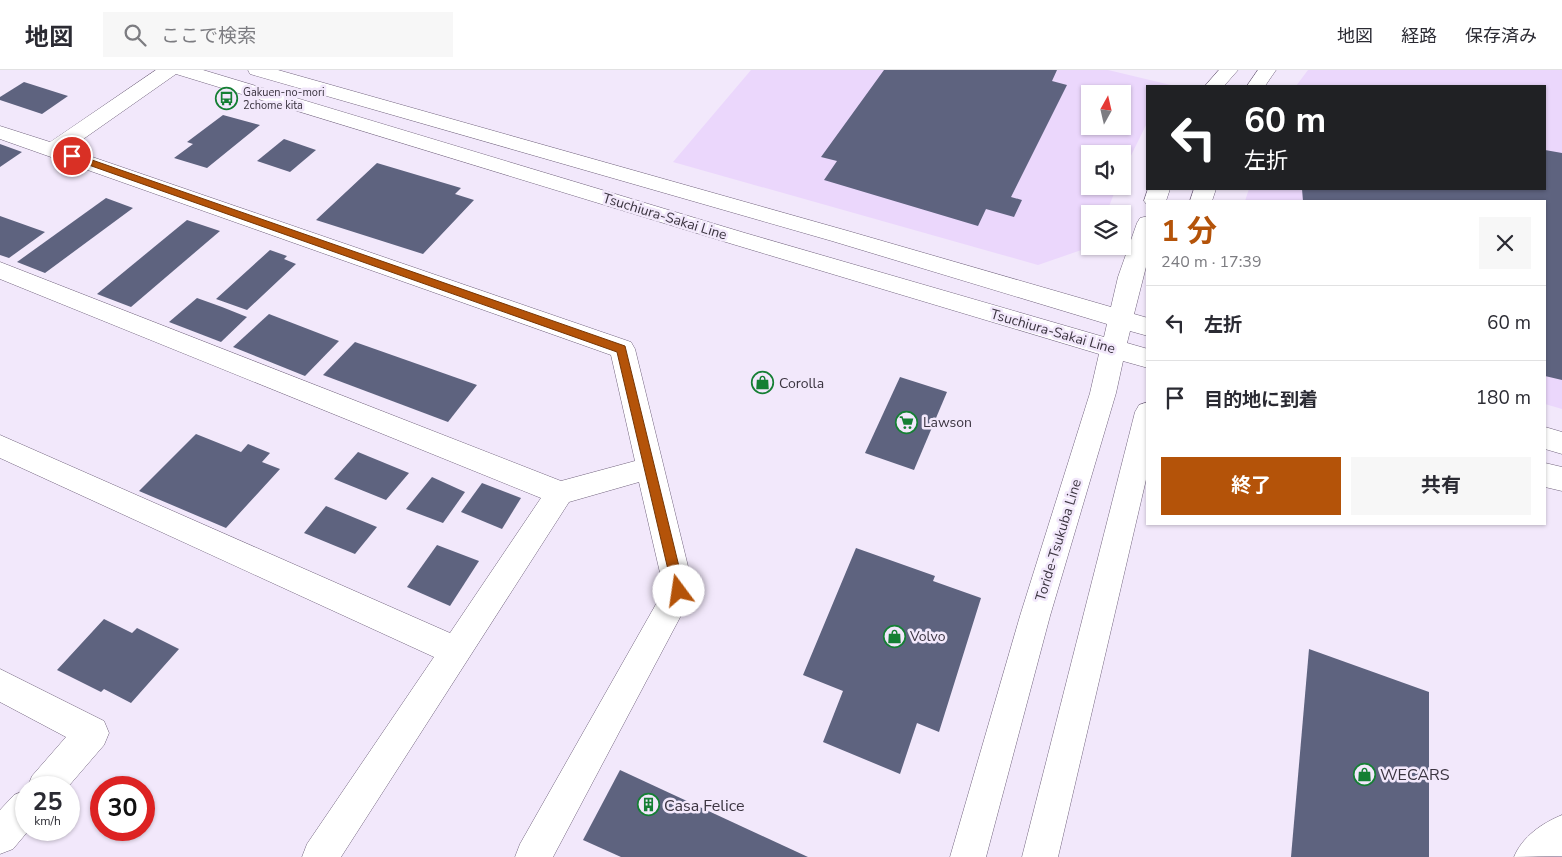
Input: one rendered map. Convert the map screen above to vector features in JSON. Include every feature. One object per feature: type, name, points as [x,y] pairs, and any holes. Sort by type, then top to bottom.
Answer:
[{"type":"main road","points":[[54,150],[169,70]]},
{"type":"main road","name":"Tsuchiura-Sakai Line","points":[[183,70],[747,241],[1146,358]]},
{"type":"main road","name":"Tsuchiura-Sakai Line","points":[[257,70],[840,236],[1146,326]]},
{"type":"main road","points":[[1215,85],[1229,70]]},
{"type":"main road","points":[[1257,85],[1268,70]]},
{"type":"main road","points":[[0,132],[622,349],[679,591],[533,857]]},
{"type":"main road","name":"Toride-Tsukuba Line","points":[[968,857],[1035,616],[1103,393],[1130,277],[1146,229]]},
{"type":"main road","points":[[0,270],[560,493],[649,468]]},
{"type":"main road","points":[[1040,857],[1146,420]]},
{"type":"main road","points":[[1546,438],[1562,443]]},
{"type":"main road","points":[[0,446],[456,651]]},
{"type":"main road","points":[[1546,475],[1562,479]]},
{"type":"main road","points":[[320,857],[560,493]]},
{"type":"main road","points":[[0,684],[92,734],[55,776]]},
{"type":"main road","points":[[0,836],[15,819]]},
{"type":"main road","points":[[1532,857],[1562,833]]},
{"type":"shaded area","points":[[751,70],[1108,70],[1171,85],[1146,85],[1146,125],[1131,156],[1131,145],[1081,145],[1081,195],[1113,195],[1110,205],[1081,205],[1081,250],[1038,265],[673,162]]},
{"type":"shaded area","points":[[1308,70],[1562,70],[1562,409],[1546,404],[1546,200],[1245,200],[1249,190],[1546,190],[1546,85],[1297,85]]},
{"type":"building","points":[[884,70],[1057,70],[1052,81],[1067,85],[1011,197],[1022,200],[1014,217],[986,209],[978,226],[824,180],[837,161],[821,157]]},
{"type":"building","points":[[24,82],[68,96],[42,114],[0,100],[0,97]]},
{"type":"building","points":[[223,115],[260,125],[207,168],[174,158],[193,144],[187,142]]},
{"type":"building","points":[[284,139],[316,150],[290,172],[257,161]]},
{"type":"building","points":[[0,144],[22,152],[0,167]]},
{"type":"building","points":[[1546,150],[1562,153],[1562,380],[1546,376],[1546,200],[1303,200],[1302,190],[1546,190]]},
{"type":"building","points":[[377,163],[461,188],[455,194],[474,200],[423,254],[316,220]]},
{"type":"building","points":[[106,198],[133,208],[45,273],[17,262]]},
{"type":"building","points":[[0,216],[45,232],[9,258],[0,255]]},
{"type":"building","points":[[187,220],[220,231],[131,307],[97,294]]},
{"type":"building","points":[[270,250],[287,256],[284,259],[296,264],[247,310],[216,299]]},
{"type":"building","points":[[197,298],[247,317],[221,342],[169,322]]},
{"type":"building","points":[[269,314],[339,341],[305,376],[233,347]]},
{"type":"building","points":[[355,342],[477,385],[448,422],[323,375]]},
{"type":"building","name":"Lawson","points":[[900,377],[947,392],[914,470],[865,453]]},
{"type":"building","points":[[196,434],[241,452],[248,444],[270,453],[262,462],[280,469],[226,528],[139,491]]},
{"type":"building","points":[[358,452],[409,473],[386,500],[334,479]]},
{"type":"building","points":[[432,477],[465,492],[443,523],[406,509]]},
{"type":"building","points":[[482,483],[521,498],[502,529],[461,512]]},
{"type":"building","points":[[326,506],[377,527],[355,554],[304,533]]},
{"type":"building","points":[[437,545],[479,561],[450,606],[407,587]]},
{"type":"building","name":"Volvo","points":[[856,548],[935,576],[933,581],[981,598],[939,732],[917,723],[900,774],[823,742],[843,691],[803,675]]},
{"type":"building","points":[[104,619],[132,633],[137,628],[179,649],[131,703],[104,689],[101,692],[57,670]]},
{"type":"building","name":"WECARS","points":[[1309,649],[1429,692],[1429,857],[1291,857]]},
{"type":"building","name":"Casa Felice","points":[[620,770],[808,857],[621,857],[583,840]]},
{"type":"place","name":"Gakuen-no-mori 2chome kita","points":[[227,98]]},
{"type":"place","name":"Corolla","points":[[763,383]]},
{"type":"place","name":"Lawson","points":[[907,422]]},
{"type":"place","name":"Volvo","points":[[894,636]]},
{"type":"place","name":"WECARS","points":[[1364,774]]},
{"type":"place","name":"Casa Felice","points":[[648,805]]},
{"type":"route","points":[[72,156],[622,349],[679,591]]}]
